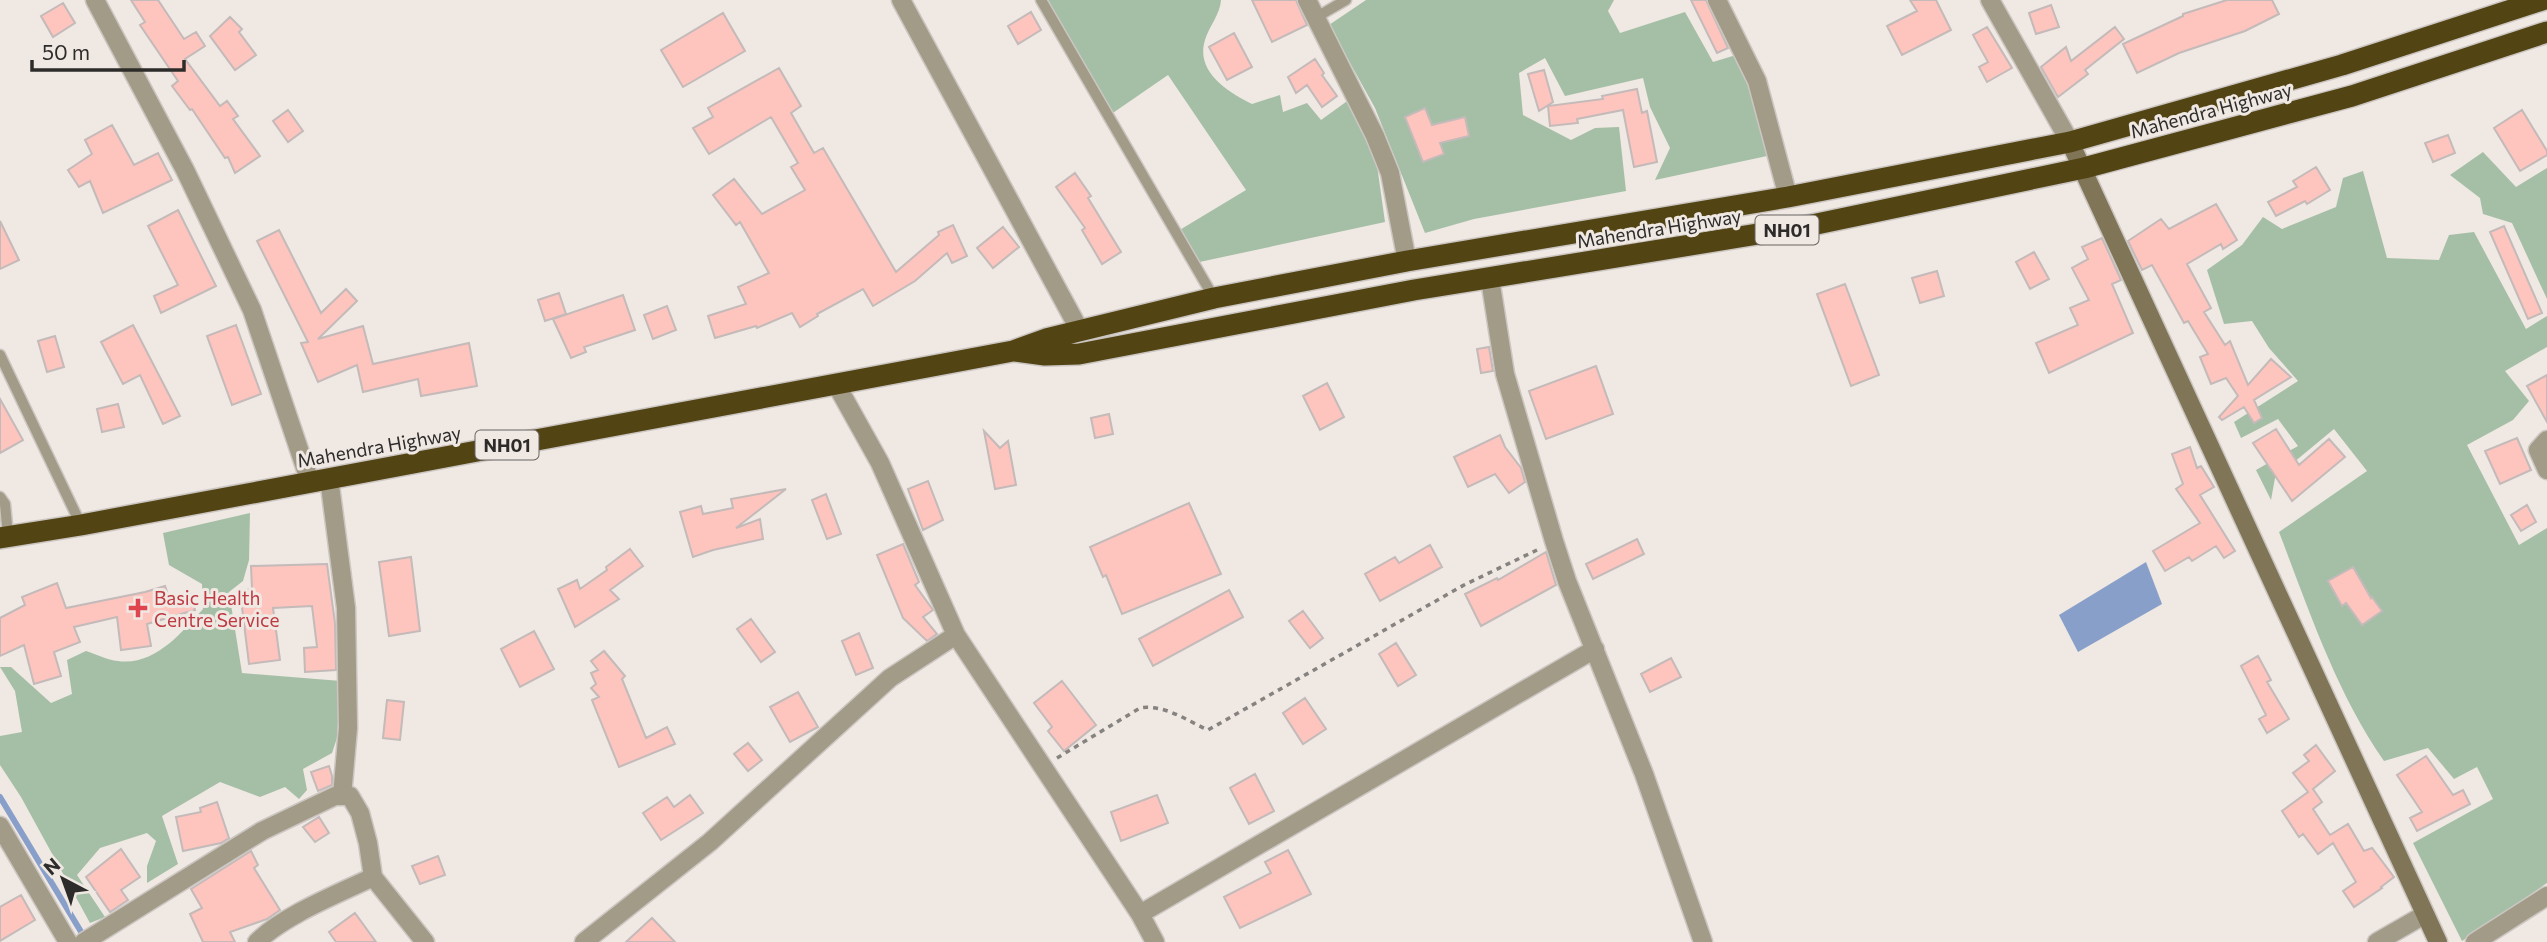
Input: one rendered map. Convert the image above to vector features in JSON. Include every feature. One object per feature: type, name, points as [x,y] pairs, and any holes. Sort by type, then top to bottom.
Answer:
[{"type":"highway","name":"Mahendra Highway","points":[[4,537],[81,525],[1013,351],[1046,339],[1214,298],[1407,261],[1788,197],[2070,142],[2342,65],[2542,0]]},
{"type":"highway","name":"Mahendra Highway","points":[[1013,351],[1045,355],[1079,354],[1414,290],[1807,226],[2084,168],[2352,96],[2547,32]]},
{"type":"main road","points":[[2070,142],[2438,942]]},
{"type":"street","points":[[95,0],[185,170],[251,310],[319,480],[346,608],[348,728],[342,796]]},
{"type":"street","points":[[901,0],[1080,331]]},
{"type":"street","points":[[1307,0],[1375,136],[1390,173],[1407,261]]},
{"type":"street","points":[[1717,0],[1757,81],[1788,197]]},
{"type":"street","points":[[1990,0],[2070,142]]},
{"type":"street","points":[[1490,279],[1505,374],[1554,541],[1644,774],[1703,942]]},
{"type":"street","points":[[836,384],[880,463],[956,635],[1140,914],[1155,942]]},
{"type":"street","points":[[2547,440],[2538,450],[2547,470]]},
{"type":"street","points":[[584,942],[710,842],[890,678],[956,635]]},
{"type":"street","points":[[1140,914],[1595,649]]},
{"type":"street","points":[[91,938],[262,831],[335,796],[350,796],[360,813],[373,877],[425,942]]},
{"type":"street","points":[[0,826],[7,857],[68,942]]},
{"type":"street","points":[[257,942],[264,935],[314,906],[373,877]]},
{"type":"street","points":[[2475,942],[2547,896]]},
{"type":"street","points":[[2377,942],[2424,915]]},
{"type":"lane","points":[[1041,0],[1214,298]]},
{"type":"lane","points":[[1315,18],[1346,0]]},
{"type":"lane","points":[[0,355],[81,525]]},
{"type":"lane","points":[[0,497],[5,504],[4,537]]},
{"type":"path","points":[[1043,766],[1140,708],[1151,706],[1165,709],[1208,730],[1464,585],[1554,541]]},
{"type":"green space","points":[[1044,0],[1221,0],[1203,51],[1209,71],[1224,87],[1252,104],[1280,95],[1283,112],[1307,103],[1321,120],[1350,99],[1374,144],[1385,222],[1195,263],[1178,231],[1246,190],[1168,75],[1107,117]]},
{"type":"green space","points":[[1366,0],[1614,0],[1608,11],[1620,33],[1685,12],[1713,62],[1736,55],[1756,94],[1767,156],[1655,180],[1670,148],[1650,107],[1643,78],[1565,96],[1545,58],[1519,73],[1523,115],[1571,140],[1595,128],[1619,127],[1626,191],[1474,219],[1425,233],[1375,108],[1329,25]]},
{"type":"green space","points":[[2483,152],[2516,187],[2547,168],[2547,299],[2512,223],[2483,214],[2480,198],[2450,175]]},
{"type":"green space","points":[[2363,171],[2387,258],[2439,260],[2449,235],[2474,232],[2526,329],[2547,316],[2547,347],[2505,371],[2529,401],[2513,420],[2467,445],[2519,545],[2547,528],[2547,883],[2462,941],[2413,843],[2493,799],[2477,767],[2454,779],[2428,748],[2384,761],[2367,735],[2325,650],[2279,532],[2367,471],[2334,429],[2275,478],[2271,500],[2256,470],[2298,446],[2278,419],[2241,438],[2234,422],[2298,381],[2269,348],[2252,321],[2224,324],[2207,270],[2242,245],[2263,217],[2282,229],[2336,207],[2343,178]]},
{"type":"green space","points":[[250,513],[249,560],[243,581],[229,592],[242,673],[341,681],[337,738],[332,753],[303,769],[307,790],[299,799],[285,787],[260,797],[220,782],[162,816],[178,864],[147,883],[147,866],[156,841],[147,833],[100,848],[77,875],[105,917],[90,923],[21,797],[0,765],[0,736],[22,732],[15,691],[0,667],[11,667],[51,703],[72,694],[67,660],[86,651],[118,661],[131,661],[155,653],[176,637],[203,609],[202,584],[169,565],[163,533]]},
{"type":"water","points":[[2146,562],[2162,604],[2078,652],[2059,615]]},
{"type":"building","points":[[131,0],[158,0],[184,39],[196,32],[205,46],[185,59],[220,106],[227,101],[238,116],[233,119],[260,156],[235,173],[228,157],[225,158],[192,109],[190,110],[172,86],[178,81],[140,25],[145,22]]},
{"type":"building","points":[[1252,0],[1296,0],[1307,25],[1272,42]]},
{"type":"building","points":[[1691,0],[1706,0],[1728,48],[1717,53]]},
{"type":"building","points":[[1910,0],[1936,0],[1951,30],[1902,55],[1887,26],[1917,11]]},
{"type":"building","points":[[2227,0],[2272,0],[2279,14],[2245,31],[2179,53],[2137,73],[2123,44],[2183,14]]},
{"type":"building","points":[[63,3],[75,23],[53,37],[41,16]]},
{"type":"building","points":[[2051,5],[2059,27],[2036,34],[2029,13]]},
{"type":"building","points":[[1031,12],[1041,30],[1018,44],[1008,26]]},
{"type":"building","points":[[723,13],[745,51],[683,87],[661,50]]},
{"type":"building","points":[[230,17],[242,29],[239,32],[256,55],[235,70],[210,36]]},
{"type":"building","points":[[1987,27],[2012,68],[1987,82],[1979,67],[1988,62],[1973,35]]},
{"type":"building","points":[[2115,27],[2124,39],[2085,70],[2088,74],[2058,97],[2041,67],[2066,47],[2071,61]]},
{"type":"building","points":[[1234,33],[1252,67],[1227,80],[1209,47]]},
{"type":"building","points":[[1315,59],[1324,73],[1322,75],[1337,96],[1322,107],[1307,85],[1296,93],[1288,77]]},
{"type":"building","points":[[779,68],[801,106],[791,113],[814,153],[823,148],[896,272],[939,235],[938,232],[953,225],[967,256],[952,263],[947,253],[915,281],[873,306],[863,289],[817,314],[818,316],[800,327],[792,313],[757,328],[756,326],[715,338],[708,316],[746,304],[738,287],[769,273],[740,222],[736,225],[713,195],[734,179],[762,214],[805,190],[791,167],[798,163],[771,117],[709,154],[693,128],[713,117],[708,108]]},
{"type":"building","points":[[1544,70],[1553,102],[1539,111],[1528,74]]},
{"type":"building","points":[[1637,89],[1642,113],[1647,111],[1657,162],[1634,167],[1623,110],[1577,119],[1578,123],[1550,126],[1548,106],[1603,99],[1602,96]]},
{"type":"building","points":[[1425,108],[1432,125],[1465,117],[1469,136],[1440,143],[1444,154],[1423,162],[1405,117]]},
{"type":"building","points":[[288,110],[303,131],[288,142],[273,121]]},
{"type":"building","points":[[2522,110],[2547,155],[2520,171],[2494,128]]},
{"type":"building","points":[[112,125],[134,165],[158,153],[172,180],[103,213],[90,181],[79,187],[68,170],[92,154],[85,140]]},
{"type":"building","points":[[2448,135],[2455,153],[2433,162],[2425,143]]},
{"type":"building","points":[[2316,167],[2330,190],[2307,204],[2305,201],[2276,216],[2268,202],[2297,187],[2293,181]]},
{"type":"building","points":[[1075,173],[1091,196],[1088,198],[1121,252],[1102,264],[1082,230],[1085,228],[1056,187]]},
{"type":"building","points":[[2216,204],[2237,240],[2223,249],[2221,244],[2187,264],[2211,308],[2204,312],[2225,345],[2230,341],[2248,385],[2271,359],[2291,377],[2254,400],[2262,418],[2254,423],[2244,407],[2222,420],[2219,417],[2238,396],[2226,378],[2211,384],[2200,357],[2208,354],[2188,321],[2184,323],[2152,265],[2142,270],[2128,241],[2161,219],[2169,229]]},
{"type":"building","points":[[178,210],[216,286],[161,313],[154,296],[178,285],[148,226]]},
{"type":"building","points":[[0,221],[19,260],[0,269]]},
{"type":"building","points":[[2504,226],[2542,313],[2528,319],[2490,232]]},
{"type":"building","points":[[1003,227],[1019,247],[993,268],[977,248]]},
{"type":"building","points":[[279,230],[321,313],[346,289],[357,301],[318,339],[363,326],[373,364],[469,343],[477,386],[421,396],[418,379],[363,392],[357,365],[318,382],[301,343],[308,342],[257,241]]},
{"type":"building","points":[[2102,238],[2121,280],[2112,284],[2133,333],[2049,373],[2036,343],[2078,325],[2070,308],[2089,300],[2072,268],[2088,259],[2082,247]]},
{"type":"building","points":[[2034,252],[2049,279],[2030,289],[2016,262]]},
{"type":"building","points":[[1937,271],[1944,296],[1920,303],[1912,278]]},
{"type":"building","points":[[1845,284],[1879,375],[1851,386],[1817,294]]},
{"type":"building","points":[[559,293],[566,314],[545,321],[538,300]]},
{"type":"building","points":[[623,295],[635,330],[584,347],[586,352],[571,358],[553,319]]},
{"type":"building","points":[[667,306],[676,330],[653,339],[644,315]]},
{"type":"building","points":[[133,325],[180,416],[163,424],[140,375],[123,384],[101,342]]},
{"type":"building","points":[[236,325],[261,394],[232,405],[207,336]]},
{"type":"building","points":[[55,336],[64,367],[47,372],[38,341]]},
{"type":"building","points":[[1489,347],[1493,371],[1481,373],[1477,349]]},
{"type":"building","points":[[1596,366],[1613,414],[1546,439],[1529,391]]},
{"type":"building","points":[[2547,375],[2547,422],[2527,386]]},
{"type":"building","points":[[1327,383],[1344,417],[1320,430],[1303,396]]},
{"type":"building","points":[[0,399],[23,440],[0,453]]},
{"type":"building","points":[[118,404],[124,427],[102,432],[97,409]]},
{"type":"building","points":[[1109,414],[1113,434],[1095,438],[1091,418]]},
{"type":"building","points":[[2276,429],[2299,465],[2329,439],[2345,457],[2292,501],[2253,443]]},
{"type":"building","points":[[984,431],[1000,448],[1008,441],[1016,485],[995,489]]},
{"type":"building","points":[[1500,435],[1505,447],[1521,468],[1525,482],[1509,493],[1495,474],[1468,487],[1454,457]]},
{"type":"building","points":[[2517,438],[2531,470],[2500,484],[2485,451]]},
{"type":"building","points":[[2190,447],[2197,468],[2201,466],[2214,487],[2200,495],[2235,551],[2224,558],[2216,546],[2192,561],[2189,557],[2165,571],[2153,551],[2200,523],[2176,489],[2183,484],[2172,454]]},
{"type":"building","points":[[928,481],[943,520],[923,530],[908,489]]},
{"type":"building","points":[[786,489],[736,528],[760,519],[763,539],[693,557],[680,512],[701,506],[703,514],[733,508],[731,499]]},
{"type":"building","points":[[826,494],[841,534],[827,539],[812,500]]},
{"type":"building","points":[[1189,503],[1221,574],[1122,614],[1106,575],[1103,577],[1090,547]]},
{"type":"building","points":[[2527,505],[2536,522],[2521,531],[2511,515]]},
{"type":"building","points":[[1637,539],[1644,554],[1593,579],[1586,564]]},
{"type":"building","points":[[903,544],[919,582],[915,585],[933,610],[923,617],[937,634],[927,641],[903,618],[877,555]]},
{"type":"building","points":[[1430,545],[1442,567],[1380,601],[1365,574],[1395,557],[1399,563]]},
{"type":"building","points":[[630,549],[643,566],[610,590],[619,599],[575,627],[558,589],[577,580],[580,589]]},
{"type":"building","points":[[1546,552],[1556,585],[1481,626],[1465,594],[1497,578],[1498,580]]},
{"type":"building","points":[[411,557],[420,631],[389,636],[379,562]]},
{"type":"building","points":[[327,564],[335,623],[336,670],[305,672],[304,648],[317,647],[312,606],[273,608],[280,660],[249,664],[240,591],[252,589],[251,566]]},
{"type":"building","points":[[2353,567],[2382,611],[2362,625],[2346,603],[2342,606],[2328,581]]},
{"type":"building","points":[[57,583],[66,608],[165,586],[170,600],[191,594],[195,610],[147,624],[151,646],[121,650],[117,617],[74,627],[80,642],[54,652],[61,676],[34,684],[24,645],[0,656],[0,618],[25,605],[22,597]]},
{"type":"building","points":[[1229,590],[1243,617],[1153,666],[1139,639]]},
{"type":"building","points":[[1303,611],[1323,638],[1310,648],[1289,621]]},
{"type":"building","points":[[751,619],[775,652],[761,662],[737,629]]},
{"type":"building","points":[[534,631],[554,669],[520,687],[501,649]]},
{"type":"building","points":[[859,633],[873,668],[856,675],[842,641]]},
{"type":"building","points":[[1396,643],[1416,675],[1398,686],[1379,654]]},
{"type":"building","points":[[604,651],[625,676],[622,679],[646,738],[667,727],[675,744],[619,767],[592,700],[599,697],[591,688],[596,684],[591,673],[598,670],[591,661]]},
{"type":"building","points":[[2258,656],[2271,680],[2267,682],[2289,719],[2267,733],[2259,719],[2266,715],[2241,666]]},
{"type":"building","points":[[1671,658],[1681,677],[1650,692],[1641,674]]},
{"type":"building","points":[[1062,681],[1096,725],[1064,751],[1048,731],[1052,727],[1034,703]]},
{"type":"building","points":[[798,692],[818,727],[790,742],[770,707]]},
{"type":"building","points":[[1305,698],[1326,729],[1303,744],[1283,713]]},
{"type":"building","points":[[387,700],[404,702],[400,740],[383,738]]},
{"type":"building","points":[[748,743],[762,760],[748,771],[734,754]]},
{"type":"building","points":[[2316,745],[2335,771],[2313,789],[2322,802],[2313,809],[2330,835],[2348,824],[2364,851],[2372,848],[2394,877],[2354,907],[2343,891],[2356,882],[2333,843],[2318,854],[2303,834],[2299,837],[2282,811],[2308,792],[2293,773],[2309,761],[2304,755]]},
{"type":"building","points":[[2426,756],[2453,795],[2463,790],[2470,804],[2417,831],[2410,818],[2422,812],[2397,775]]},
{"type":"building","points":[[329,766],[332,785],[318,791],[311,772]]},
{"type":"building","points":[[1255,774],[1274,811],[1249,824],[1230,788]]},
{"type":"building","points":[[690,795],[703,813],[661,840],[643,813],[667,797],[674,807]]},
{"type":"building","points":[[1157,795],[1168,823],[1121,841],[1111,812]]},
{"type":"building","points":[[217,802],[229,838],[221,843],[183,851],[176,817],[201,812],[200,808]]},
{"type":"building","points":[[319,817],[329,833],[315,842],[303,827]]},
{"type":"building","points":[[121,849],[140,877],[121,890],[128,900],[110,912],[86,877]]},
{"type":"building","points":[[1288,850],[1311,894],[1240,928],[1224,897],[1271,873],[1265,862]]},
{"type":"building","points":[[251,851],[258,865],[254,868],[280,910],[267,919],[230,932],[235,942],[203,942],[190,914],[202,908],[191,889]]},
{"type":"building","points":[[438,856],[445,875],[420,884],[412,866]]},
{"type":"building","points":[[21,895],[35,920],[0,941],[0,907]]},
{"type":"building","points":[[355,913],[376,942],[336,942],[329,932]]},
{"type":"building","points":[[652,918],[675,942],[626,942]]},
{"type":"waterway","points":[[0,797],[86,940]]},
{"type":"place","name":"Basic Health Centre Service","points":[[138,608]]}]
